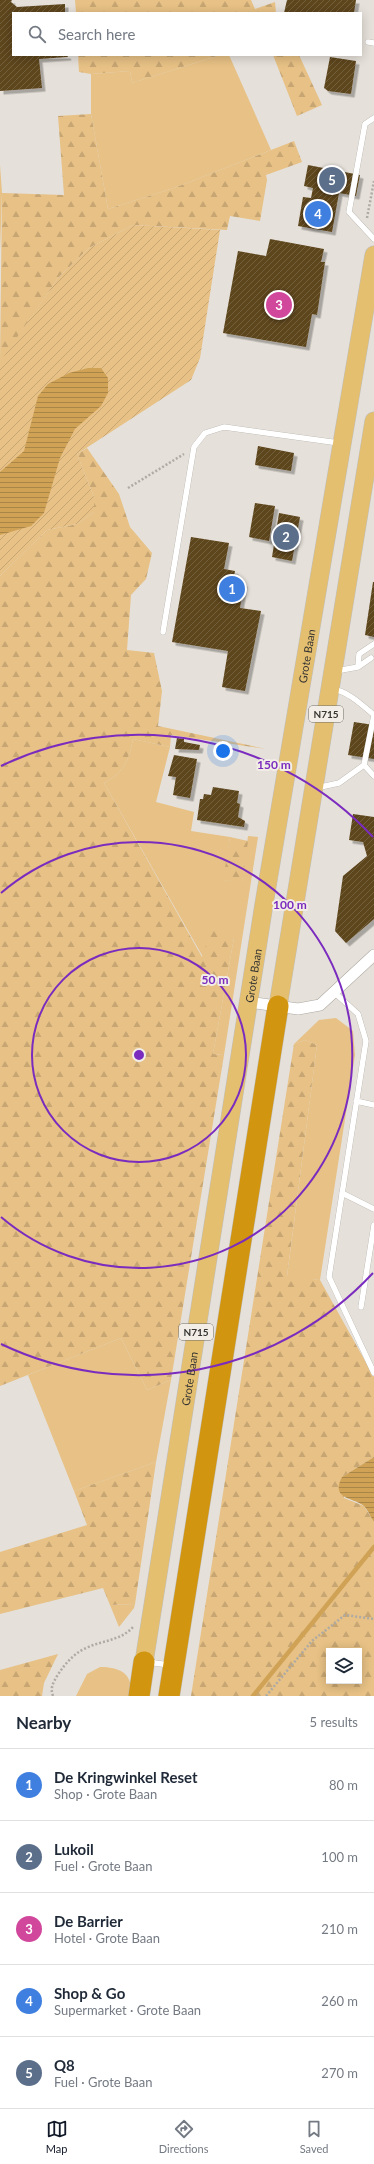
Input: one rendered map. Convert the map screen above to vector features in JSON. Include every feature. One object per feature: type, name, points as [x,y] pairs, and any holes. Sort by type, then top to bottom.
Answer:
[{"type":"highway","name":"N715","points":[[169,1696],[278,1006]]},
{"type":"highway","name":"Grote Baan","points":[[139,1696],[144,1662]]},
{"type":"main road","name":"Grote Baan","points":[[144,1662],[249,1002],[341,443],[374,255]]},
{"type":"main road","name":"N715","points":[[278,1006],[374,421]]},
{"type":"street","points":[[249,1002],[298,1009],[320,1005],[335,993],[374,955]]},
{"type":"lane","points":[[374,118],[365,124],[349,212],[374,239]]},
{"type":"lane","points":[[163,632],[194,447],[205,433],[224,427],[341,443]]},
{"type":"lane","points":[[358,667],[360,654],[374,644]]},
{"type":"lane","points":[[314,789],[339,783],[364,765],[374,715],[339,690],[332,680],[358,667],[371,658]]},
{"type":"lane","points":[[364,765],[374,776]]},
{"type":"lane","points":[[335,993],[358,1014],[366,1041],[329,1277],[374,1373]]},
{"type":"lane","points":[[356,1101],[374,1105]]},
{"type":"lane","points":[[342,1194],[374,1209]]},
{"type":"lane","points":[[361,1307],[374,1225]]},
{"type":"lane","points":[[144,1662],[174,1666]]},
{"type":"path","points":[[128,488],[194,447]]},
{"type":"path","points":[[266,1696],[312,1641],[344,1615],[374,1619]]},
{"type":"path","points":[[53,1696],[51,1689],[53,1683],[70,1659],[86,1648],[123,1636],[134,1625],[136,1619]]},
{"type":"green space","points":[[75,0],[251,0],[255,9],[275,2],[276,12],[76,12]]},
{"type":"green space","points":[[78,56],[217,56],[132,83],[130,71],[91,74],[79,72]]},
{"type":"green space","points":[[217,56],[229,56],[271,150],[174,188],[108,209],[91,114],[91,74],[130,71],[132,83]]},
{"type":"green space","points":[[273,56],[299,56],[322,105],[297,116]]},
{"type":"green space","points":[[91,114],[108,209],[174,188],[294,141],[302,162],[266,175],[267,180],[260,221],[230,216],[227,230],[133,225],[89,248],[58,278],[0,363],[2,193],[64,195],[58,116]]},
{"type":"green space","points":[[0,165],[2,193],[0,251]]},
{"type":"green space","points":[[133,225],[220,230],[200,358],[191,380],[77,454],[94,497],[94,512],[77,524],[47,530],[0,576],[0,362],[58,278],[89,248]]},
{"type":"green space","points":[[87,448],[119,494],[130,527],[152,553],[146,579],[131,595],[127,650],[154,653],[162,691],[158,726],[266,749],[171,735],[170,747],[133,739],[130,753],[121,770],[104,783],[202,957],[211,930],[234,938],[213,1054],[224,1055],[171,1380],[147,1390],[121,1338],[0,1386],[0,576],[47,530],[77,524],[94,512],[94,497],[77,454]]},
{"type":"green space","points":[[133,739],[170,747],[156,802],[194,812],[191,831],[230,837],[224,880],[242,882],[248,836],[258,837],[224,1055],[213,1054],[234,938],[203,957],[104,783],[121,770],[130,753]]},
{"type":"green space","points":[[230,837],[248,841],[242,883],[223,880]]},
{"type":"green space","points":[[336,1018],[353,1031],[355,1055],[320,1280],[287,1277],[317,1045],[305,1040],[294,1044],[319,1020]]},
{"type":"green space","points":[[305,1040],[317,1045],[287,1276],[320,1280],[374,1377],[374,1457],[342,1477],[344,1498],[364,1506],[374,1522],[374,1696],[191,1696],[294,1044]]},
{"type":"green space","points":[[121,1338],[147,1390],[171,1380],[156,1462],[74,1491],[28,1375]]},
{"type":"green space","points":[[156,1462],[135,1604],[110,1605],[103,1588],[0,1614],[0,1552],[87,1525],[74,1491]]},
{"type":"green space","points":[[135,1604],[134,1608],[119,1627],[110,1605]]},
{"type":"green space","points":[[58,1654],[44,1683],[42,1696],[0,1696],[0,1670]]},
{"type":"green space","points":[[100,1667],[114,1668],[124,1673],[130,1682],[131,1696],[76,1696],[87,1674]]},
{"type":"shaded area","points":[[88,368],[101,368],[108,378],[108,393],[101,406],[75,429],[60,458],[44,513],[31,526],[0,535],[0,472],[24,451],[38,396],[48,384],[69,373]]},
{"type":"shaded area","points":[[374,1457],[374,1522],[364,1506],[341,1494],[339,1484],[342,1477]]},
{"type":"building","points":[[0,0],[12,0],[11,2],[17,7],[65,4],[65,12],[12,12],[12,56],[68,57],[39,59],[42,88],[0,91]]},
{"type":"building","points":[[287,0],[356,0],[354,12],[284,12]]},
{"type":"building","points":[[330,57],[356,61],[351,94],[328,91],[324,88]]},
{"type":"building","points":[[308,165],[360,175],[356,196],[339,193],[332,232],[298,226],[303,197],[311,198],[313,188],[304,186]]},
{"type":"building","points":[[270,239],[324,249],[321,262],[325,262],[317,315],[312,314],[306,347],[223,333],[238,251],[266,256]]},
{"type":"building","points":[[258,446],[294,453],[291,471],[255,465]]},
{"type":"building","points":[[255,503],[275,506],[269,541],[249,537]]},
{"type":"building","points":[[279,513],[300,517],[292,561],[272,557]]},
{"type":"building","points":[[191,537],[229,543],[224,569],[235,571],[233,581],[244,583],[240,608],[261,611],[245,691],[222,687],[228,651],[172,642]]},
{"type":"building","points":[[374,582],[374,637],[365,635]]},
{"type":"building","points":[[354,722],[374,725],[374,759],[348,755]]},
{"type":"building","points":[[177,738],[184,739],[184,742],[200,745],[199,750],[175,749]]},
{"type":"building","points":[[174,755],[197,759],[190,798],[173,795],[176,777],[168,776]]},
{"type":"building","points":[[213,787],[239,791],[237,803],[240,804],[238,817],[245,821],[244,827],[197,820],[200,799],[203,799],[204,794],[211,795]]},
{"type":"building","points":[[353,814],[374,817],[374,919],[346,943],[335,931],[343,876],[367,856],[363,842],[349,840]]},
{"type":"waterway","points":[[253,1696],[374,1547]]},
{"type":"place","name":"Q8","points":[[332,180]]},
{"type":"place","name":"Shop & Go","points":[[318,214]]},
{"type":"place","name":"De Barrier","points":[[279,305]]},
{"type":"place","name":"Lukoil","points":[[286,537]]},
{"type":"place","name":"De Kringwinkel Reset","points":[[232,589]]}]
